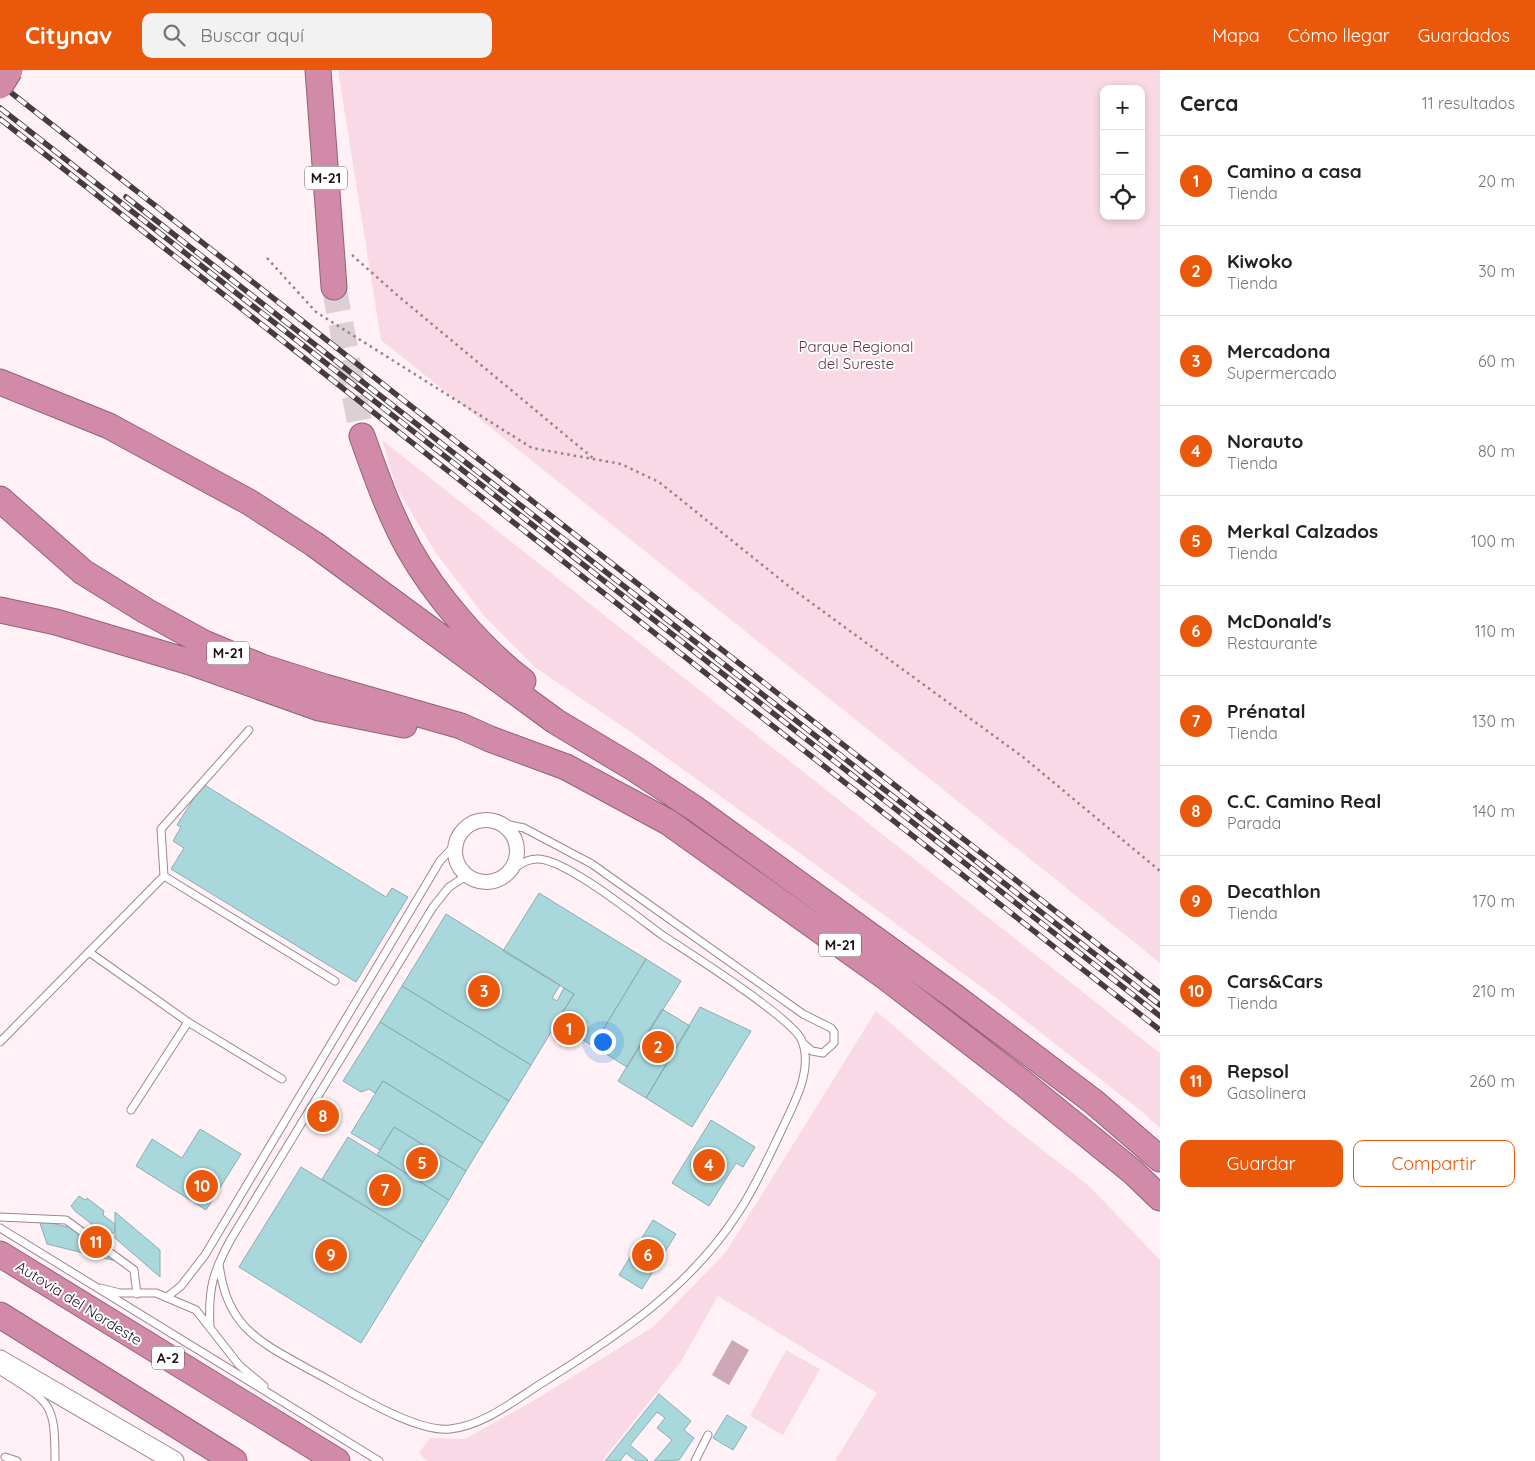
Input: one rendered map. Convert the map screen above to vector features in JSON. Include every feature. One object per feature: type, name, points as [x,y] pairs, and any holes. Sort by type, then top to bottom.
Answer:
[{"type":"highway","points":[[0,86],[10,70]]},
{"type":"highway","name":"M-21","points":[[318,70],[334,287]]},
{"type":"highway","name":"M-21","points":[[0,382],[109,426],[249,502],[314,544],[556,721],[635,769],[694,808],[962,1003],[1094,1102],[1160,1159]]},
{"type":"highway","name":"M-21","points":[[362,436],[381,491],[409,550],[440,594],[470,631],[516,676],[635,769]]},
{"type":"highway","name":"M-21","points":[[0,499],[83,572],[146,611],[204,643],[271,670],[461,726],[490,739],[566,766],[668,822],[887,978],[1133,1172],[1160,1198]]},
{"type":"highway","points":[[0,610],[56,622],[170,656],[319,708],[457,736],[490,739]]},
{"type":"highway","name":"Autovía del Nordeste","points":[[0,1254],[338,1461]]},
{"type":"highway","points":[[0,1315],[234,1461]]},
{"type":"main road","points":[[0,1360],[174,1461]]},
{"type":"street","points":[[490,820],[500,823],[509,829],[516,844],[516,860],[511,870],[500,880],[485,883],[466,876],[459,868],[454,857],[458,836],[472,823],[490,820]]},
{"type":"lane","points":[[0,1042],[164,876],[161,829],[249,730]]},
{"type":"lane","points":[[500,823],[524,828],[592,864],[803,1014],[831,1028],[834,1032],[834,1044],[823,1053],[812,1051],[802,1042]]},
{"type":"lane","points":[[167,1297],[181,1286],[205,1256],[440,861],[455,845]]},
{"type":"lane","points":[[218,1262],[224,1295],[230,1308],[239,1321],[266,1346],[366,1400],[421,1426],[449,1430],[485,1418],[607,1341],[655,1306],[705,1256],[728,1227],[748,1197],[800,1092],[806,1055],[798,1033],[789,1023],[592,885],[560,865],[547,860],[531,859],[511,870]]},
{"type":"lane","points":[[164,876],[335,982]]},
{"type":"lane","points":[[210,1326],[210,1286],[218,1262],[433,907],[449,887],[466,876]]},
{"type":"lane","points":[[89,952],[188,1022],[282,1079]]},
{"type":"lane","points":[[131,1110],[188,1022]]},
{"type":"lane","points":[[0,1217],[66,1220],[134,1270],[137,1294]]},
{"type":"lane","points":[[0,1228],[379,1461]]},
{"type":"lane","points":[[93,1286],[120,1293],[156,1293],[196,1310],[240,1365],[281,1401]]},
{"type":"lane","points":[[0,1370],[45,1401],[55,1424],[55,1461]]},
{"type":"lane","points":[[695,1461],[708,1435]]},
{"type":"lane","points":[[6,1457],[18,1461]]},
{"type":"path","points":[[351,254],[397,296],[595,460]]},
{"type":"path","points":[[267,258],[316,312],[532,448],[621,464],[659,482],[791,588],[1023,757],[1160,871]]},
{"type":"green space","name":"Parque Regional del Sureste","points":[[338,70],[1160,70],[1160,963],[381,340]]},
{"type":"green space","points":[[382,440],[1160,1053],[1160,1128],[1140,1110],[999,1000],[804,856],[625,728],[536,668],[485,617],[436,553],[396,487]]},
{"type":"green space","points":[[876,1011],[1003,1119],[1089,1186],[1160,1260],[1160,1461],[835,1461],[877,1393],[718,1296],[680,1363],[602,1461],[427,1461],[419,1453],[430,1438],[465,1439],[535,1400],[653,1327],[726,1252]]},
{"type":"green space","points":[[786,1350],[820,1369],[783,1435],[750,1416]]},
{"type":"shaded area","points":[[732,1340],[749,1350],[729,1385],[712,1375]]},
{"type":"building","points":[[203,784],[386,897],[392,888],[408,897],[356,982],[171,869],[184,848],[173,841],[181,827],[177,825]]},
{"type":"building","points":[[539,893],[646,959],[593,1046],[556,1023],[574,994],[503,951]]},
{"type":"building","points":[[446,914],[560,985],[552,998],[557,1001],[564,988],[574,994],[531,1065],[402,986]]},
{"type":"building","points":[[646,959],[681,981],[627,1067],[593,1046]]},
{"type":"building","points":[[402,986],[531,1065],[509,1101],[380,1022]]},
{"type":"building","points":[[700,1007],[751,1031],[692,1127],[646,1098]]},
{"type":"building","points":[[662,1009],[690,1026],[646,1098],[618,1081]]},
{"type":"building","points":[[380,1022],[509,1101],[483,1143],[383,1081],[375,1093],[369,1089],[361,1092],[343,1081]]},
{"type":"building","points":[[383,1081],[483,1143],[466,1171],[394,1127],[380,1150],[351,1133]]},
{"type":"building","points":[[711,1120],[755,1147],[743,1167],[736,1163],[709,1206],[672,1183]]},
{"type":"building","points":[[394,1127],[466,1171],[449,1200],[377,1155]]},
{"type":"building","points":[[200,1129],[241,1154],[206,1210],[136,1166],[152,1139],[182,1158]]},
{"type":"building","points":[[348,1137],[449,1200],[423,1242],[322,1179]]},
{"type":"building","points":[[301,1167],[423,1242],[361,1343],[239,1267]]},
{"type":"building","points":[[79,1196],[85,1200],[87,1198],[104,1211],[103,1215],[115,1224],[115,1232],[110,1234],[99,1226],[97,1228],[76,1212],[71,1206]]},
{"type":"building","points":[[115,1212],[160,1250],[160,1277],[115,1238]]},
{"type":"building","points":[[39,1220],[108,1237],[116,1261],[47,1244]]},
{"type":"building","points":[[653,1220],[676,1234],[642,1289],[619,1275]]},
{"type":"building","points":[[659,1394],[691,1421],[684,1430],[694,1438],[679,1460],[654,1461],[672,1440],[657,1428],[665,1418],[657,1412],[630,1445],[647,1461],[636,1461],[626,1453],[620,1461],[605,1461]]},
{"type":"building","points":[[727,1415],[747,1427],[733,1450],[713,1438]]},
{"type":"tunnel","points":[[334,287],[362,436]]},
{"type":"railway","points":[[0,84],[1160,993]]},
{"type":"railway","points":[[0,108],[1160,1016]]},
{"type":"railway","points":[[0,119],[1160,1030]]},
{"type":"railway","points":[[126,197],[1160,1005]]},
{"type":"place","name":"Mercadona","points":[[484,991]]},
{"type":"place","name":"Camino a casa","points":[[569,1029]]},
{"type":"place","name":"Kiwoko","points":[[658,1047]]},
{"type":"place","name":"C.C. Camino Real","points":[[323,1116]]},
{"type":"place","name":"Merkal Calzados","points":[[422,1163]]},
{"type":"place","name":"Norauto","points":[[709,1165]]},
{"type":"place","name":"Cars&Cars","points":[[202,1186]]},
{"type":"place","name":"Prénatal","points":[[385,1190]]},
{"type":"place","name":"Repsol","points":[[96,1242]]},
{"type":"place","name":"Decathlon","points":[[331,1255]]},
{"type":"place","name":"McDonald's","points":[[648,1255]]}]
